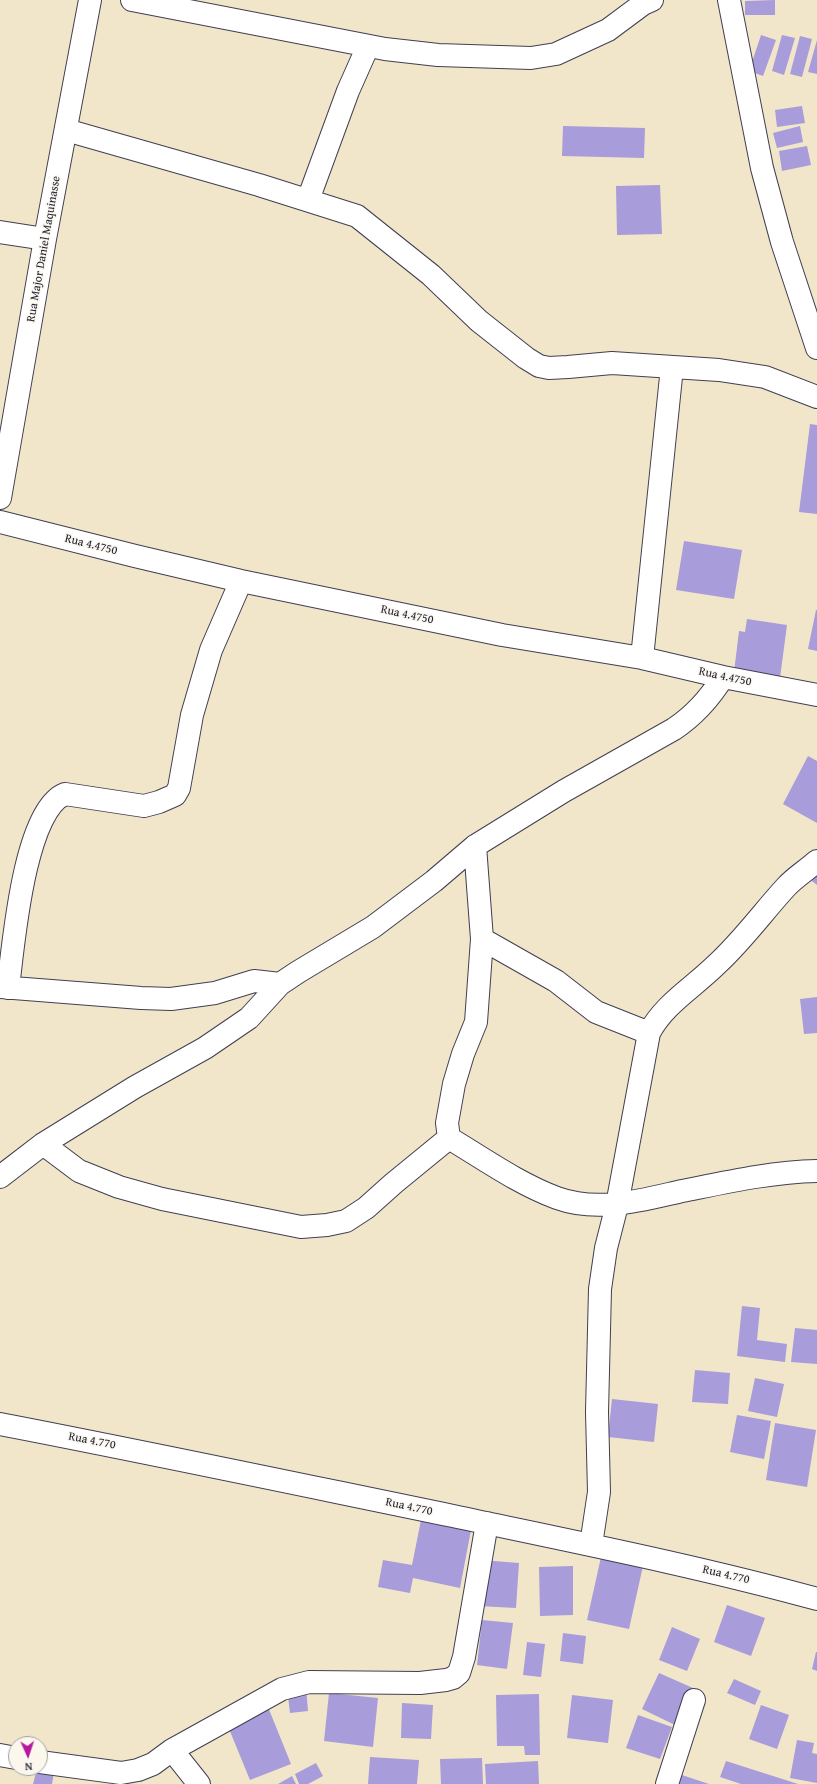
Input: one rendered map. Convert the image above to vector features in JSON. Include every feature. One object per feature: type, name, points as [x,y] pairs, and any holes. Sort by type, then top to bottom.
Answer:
[{"type":"street","name":"Rua Major Daniel Maquinasse","points":[[0,498],[45,239],[90,0]]},
{"type":"street","points":[[132,0],[368,46],[438,55],[531,58],[556,54],[608,30],[645,1]]},
{"type":"street","points":[[729,0],[762,168],[782,242],[817,348]]},
{"type":"street","points":[[308,200],[348,91],[368,46]]},
{"type":"street","points":[[66,130],[308,200],[357,216],[431,275],[479,320],[526,358],[539,366],[549,368],[612,363],[719,370],[765,377],[817,397]]},
{"type":"street","points":[[0,232],[45,239]]},
{"type":"street","points":[[642,658],[672,367]]},
{"type":"street","name":"Rua 4.4750","points":[[0,522],[241,581],[502,635],[642,658],[723,677],[817,695]]},
{"type":"street","points":[[241,581],[211,650],[192,715],[179,788],[175,795],[159,802],[144,806],[65,794],[55,800],[42,818],[30,848],[4,988],[171,999],[215,993],[254,981],[280,984]]},
{"type":"street","points":[[0,1177],[43,1144],[135,1088],[205,1048],[249,1018],[280,984],[373,927],[434,881],[475,846],[564,790],[686,721],[703,704],[723,677]]},
{"type":"street","points":[[448,1138],[447,1123],[454,1084],[463,1054],[476,1022],[482,939],[475,846]]},
{"type":"street","points":[[592,1545],[599,1492],[597,1412],[600,1289],[606,1248],[617,1205],[649,1033],[656,1020],[665,1009],[718,964],[758,921],[787,886],[817,861]]},
{"type":"street","points":[[482,939],[556,981],[596,1012],[649,1033]]},
{"type":"street","points":[[43,1144],[79,1171],[119,1187],[162,1199],[301,1227],[327,1225],[346,1221],[366,1208],[448,1138]]},
{"type":"street","points":[[448,1138],[513,1177],[558,1198],[586,1204],[617,1205],[757,1176],[796,1171],[817,1171]]},
{"type":"street","name":"Rua 4.770","points":[[0,1424],[149,1452],[592,1545],[743,1579],[817,1599]]},
{"type":"street","points":[[48,1763],[121,1773],[138,1770],[153,1764],[172,1750],[282,1689],[310,1682],[420,1682],[453,1678],[459,1673],[464,1657],[486,1523]]},
{"type":"street","points":[[667,1784],[694,1700]]},
{"type":"street","points":[[172,1750],[199,1784]]},
{"type":"building","points":[[775,0],[775,15],[745,15],[745,1]]},
{"type":"building","points":[[761,35],[776,40],[763,76],[749,71]]},
{"type":"building","points":[[782,35],[795,38],[784,75],[772,71]]},
{"type":"building","points":[[800,36],[812,39],[802,77],[790,74]]},
{"type":"building","points":[[817,40],[817,74],[808,72]]},
{"type":"building","points":[[802,106],[805,123],[777,127],[775,110]]},
{"type":"building","points":[[563,126],[645,128],[644,158],[562,156]]},
{"type":"building","points":[[800,126],[803,142],[777,148],[773,133]]},
{"type":"building","points":[[807,146],[811,165],[782,171],[779,151]]},
{"type":"building","points":[[660,185],[662,234],[617,235],[616,186]]},
{"type":"building","points":[[810,424],[817,425],[817,514],[799,512]]},
{"type":"building","points":[[684,541],[742,550],[734,599],[676,590]]},
{"type":"building","points":[[817,610],[817,651],[808,649]]},
{"type":"building","points":[[747,619],[787,625],[780,678],[734,672],[739,631],[745,632]]},
{"type":"building","points":[[808,756],[817,761],[817,823],[783,804]]},
{"type":"building","points":[[817,866],[817,885],[806,876]]},
{"type":"building","points":[[817,997],[817,1033],[804,1034],[800,999]]},
{"type":"building","points":[[742,1306],[760,1308],[757,1340],[787,1344],[785,1362],[737,1356]]},
{"type":"building","points":[[795,1328],[817,1330],[817,1364],[791,1362]]},
{"type":"building","points":[[695,1370],[730,1373],[728,1404],[692,1402]]},
{"type":"building","points":[[755,1378],[784,1384],[777,1417],[748,1411]]},
{"type":"building","points":[[612,1399],[658,1404],[654,1442],[608,1437]]},
{"type":"building","points":[[737,1415],[771,1421],[764,1459],[730,1452]]},
{"type":"building","points":[[775,1423],[816,1430],[807,1487],[766,1480]]},
{"type":"building","points":[[421,1520],[471,1530],[460,1588],[413,1578],[410,1593],[378,1587],[383,1560],[412,1565]]},
{"type":"building","points":[[601,1557],[643,1566],[629,1629],[587,1620]]},
{"type":"building","points":[[481,1560],[519,1563],[516,1608],[478,1606]]},
{"type":"building","points":[[573,1566],[573,1615],[540,1616],[539,1567]]},
{"type":"building","points":[[727,1605],[765,1618],[751,1656],[714,1642]]},
{"type":"building","points":[[482,1620],[513,1623],[507,1669],[477,1665]]},
{"type":"building","points":[[672,1627],[700,1639],[687,1671],[659,1660]]},
{"type":"building","points":[[563,1633],[586,1636],[583,1664],[560,1661]]},
{"type":"building","points":[[527,1642],[545,1644],[541,1677],[523,1675]]},
{"type":"building","points":[[817,1652],[817,1671],[812,1669]]},
{"type":"building","points":[[659,1673],[693,1688],[675,1725],[642,1709]]},
{"type":"building","points":[[734,1679],[761,1691],[755,1705],[727,1693]]},
{"type":"building","points":[[306,1687],[308,1711],[290,1713],[287,1688]]},
{"type":"building","points":[[329,1693],[378,1698],[373,1747],[324,1741]]},
{"type":"building","points":[[539,1694],[540,1755],[525,1755],[524,1746],[497,1746],[496,1695]]},
{"type":"building","points":[[572,1695],[613,1700],[608,1743],[567,1738]]},
{"type":"building","points":[[402,1703],[433,1705],[431,1739],[401,1738]]},
{"type":"building","points":[[761,1705],[789,1715],[777,1749],[749,1739]]},
{"type":"building","points":[[268,1707],[291,1764],[250,1780],[227,1724]]},
{"type":"building","points":[[638,1715],[672,1727],[660,1759],[626,1748]]},
{"type":"building","points":[[797,1740],[814,1743],[812,1753],[817,1754],[817,1783],[790,1778]]},
{"type":"building","points":[[370,1757],[419,1760],[417,1784],[368,1784]]},
{"type":"building","points":[[482,1758],[483,1784],[441,1784],[440,1759]]},
{"type":"building","points":[[538,1761],[539,1784],[486,1784],[485,1764]]},
{"type":"building","points":[[726,1761],[798,1784],[741,1784],[720,1777]]},
{"type":"building","points":[[316,1763],[323,1776],[308,1784],[299,1784],[295,1774]]},
{"type":"building","points":[[48,1771],[54,1772],[52,1784],[33,1784],[35,1776],[48,1776]]},
{"type":"building","points":[[679,1774],[709,1784],[676,1784]]},
{"type":"building","points":[[292,1776],[296,1784],[278,1784]]}]
